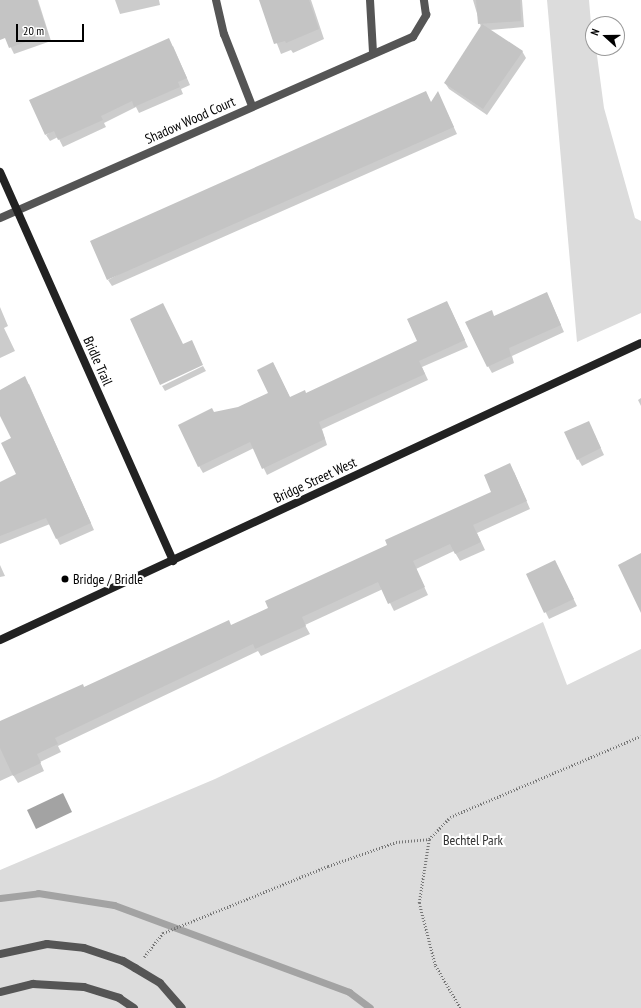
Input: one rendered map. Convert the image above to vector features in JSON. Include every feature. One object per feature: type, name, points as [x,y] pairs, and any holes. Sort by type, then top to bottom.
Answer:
[{"type":"main road","name":"Bridle Trail","points":[[0,172],[173,561]]},
{"type":"main road","name":"Bridge Street West","points":[[0,640],[641,343]]},
{"type":"street","points":[[216,0],[224,34],[252,106]]},
{"type":"street","points":[[370,0],[373,52]]},
{"type":"street","name":"Shadow Wood Court","points":[[0,218],[373,52],[413,37],[426,15],[424,0]]},
{"type":"street","points":[[0,954],[47,944],[84,948],[124,961],[160,984],[182,1008]]},
{"type":"street","points":[[0,992],[32,984],[84,987],[119,998],[134,1008]]},
{"type":"path","points":[[460,1008],[435,965],[419,903],[429,839],[450,817],[641,736]]},
{"type":"path","points":[[135,968],[163,933],[396,842],[429,839]]},
{"type":"green space","points":[[547,0],[589,0],[590,16],[585,16],[585,56],[597,56],[604,108],[635,218],[641,221],[641,313],[577,342]]},
{"type":"green space","name":"Bechtel Park","points":[[543,622],[567,685],[641,649],[641,1008],[0,1008],[0,870],[215,779]]},
{"type":"shaded area","points":[[63,793],[72,812],[36,829],[27,810]]},
{"type":"building","points":[[0,0],[37,0],[48,34],[9,48],[5,38],[0,40]]},
{"type":"building","points":[[259,0],[309,0],[319,29],[286,43],[285,41],[274,44]]},
{"type":"building","points":[[476,0],[520,0],[521,21],[478,24]]},
{"type":"building","points":[[482,24],[523,51],[483,109],[444,83]]},
{"type":"building","points":[[169,38],[187,78],[178,82],[180,87],[134,107],[132,101],[101,116],[103,120],[58,140],[54,131],[45,135],[29,100]]},
{"type":"building","points":[[426,91],[431,102],[438,91],[454,127],[107,280],[90,241]]},
{"type":"building","points":[[547,292],[561,325],[509,348],[511,356],[487,367],[465,322],[492,310],[494,316]]},
{"type":"building","points":[[447,301],[465,340],[419,361],[425,374],[319,422],[325,439],[262,469],[250,442],[198,467],[178,425],[212,408],[214,412],[238,407],[268,393],[257,370],[273,362],[290,397],[305,390],[306,393],[417,341],[407,319]]},
{"type":"building","points":[[163,303],[183,344],[192,340],[203,365],[160,385],[130,319]]},
{"type":"building","points":[[25,376],[91,523],[56,539],[46,518],[0,536],[0,482],[16,474],[1,443],[11,438],[0,416],[0,390]]},
{"type":"building","points":[[589,421],[601,448],[577,460],[564,432]]},
{"type":"building","points":[[510,463],[527,501],[473,525],[481,542],[455,554],[450,544],[413,561],[425,587],[388,604],[378,582],[302,617],[306,626],[255,649],[253,644],[55,738],[58,744],[37,754],[41,763],[13,776],[0,748],[0,721],[83,684],[84,687],[229,620],[231,625],[268,608],[265,601],[387,545],[385,540],[491,492],[484,475]]},
{"type":"building","points":[[641,553],[641,613],[618,565]]},
{"type":"building","points":[[555,560],[574,599],[544,613],[526,574]]},
{"type":"waterway","points":[[0,898],[38,893],[114,905],[349,992],[370,1008]]},
{"type":"place","name":"Bridge / Bridle","points":[[65,579]]}]
